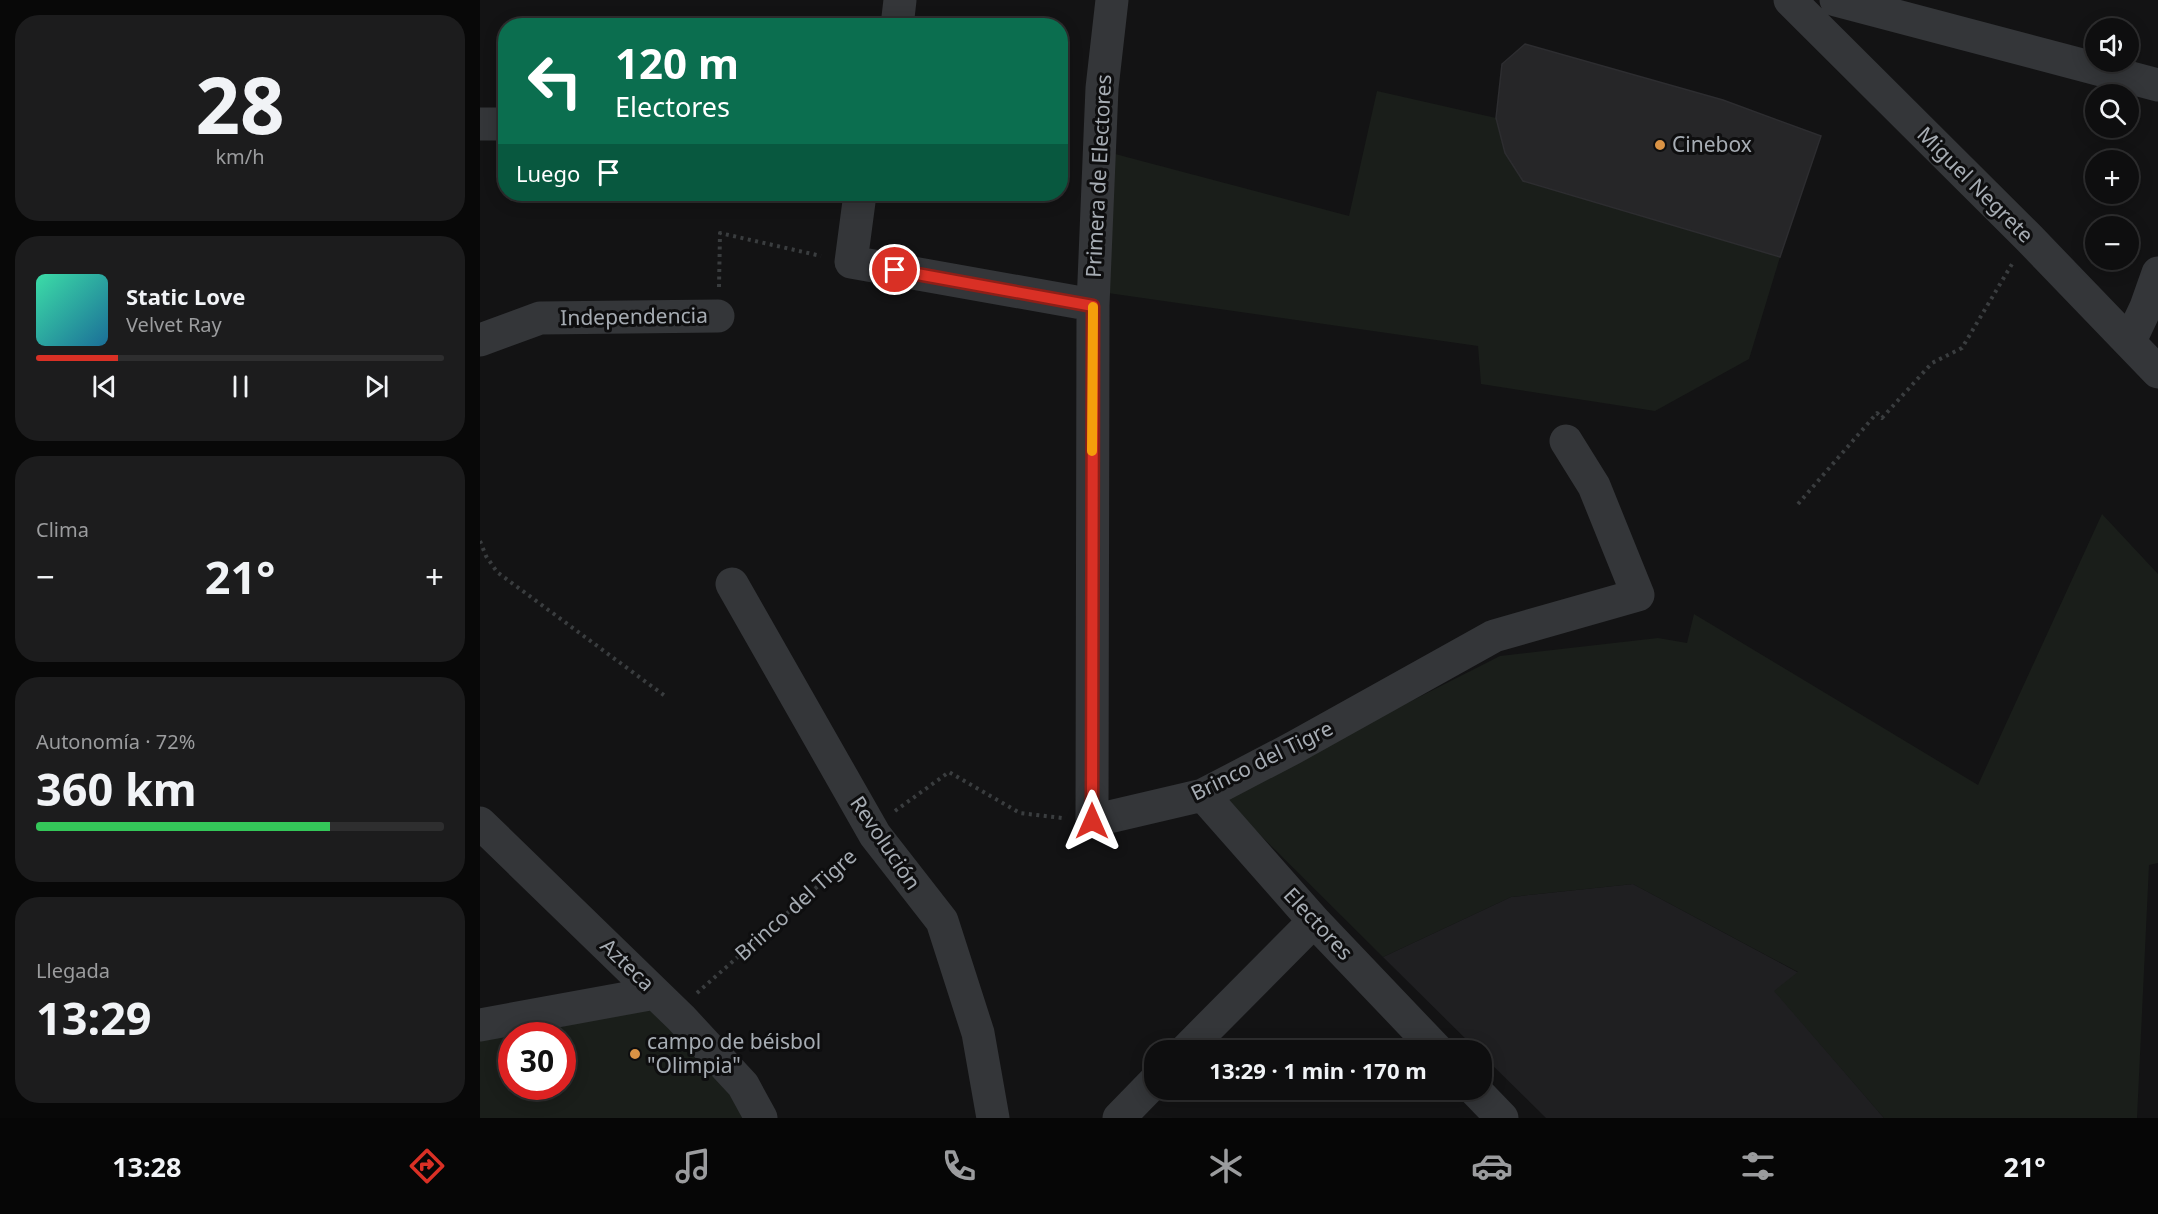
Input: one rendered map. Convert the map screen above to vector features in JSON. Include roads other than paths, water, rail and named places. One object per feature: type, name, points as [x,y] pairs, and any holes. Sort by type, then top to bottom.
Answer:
[{"type":"street","points":[[898,18],[900,0]]},
{"type":"street","name":"Primera de Electores","points":[[1092,821],[1093,306],[1102,88],[1112,0]]},
{"type":"street","name":"Miguel Negrete","points":[[1791,0],[2028,237],[2158,372]]},
{"type":"street","points":[[1836,0],[2158,85]]},
{"type":"street","points":[[480,124],[498,124]]},
{"type":"street","points":[[859,201],[851,262],[1093,306]]},
{"type":"street","points":[[2130,341],[2146,307],[2158,273]]},
{"type":"street","name":"Independencia","points":[[480,340],[540,318],[718,316]]},
{"type":"street","name":"Brinco del Tigre","points":[[1092,821],[1203,795],[1293,748],[1494,636],[1638,595],[1594,486],[1566,441]]},
{"type":"street","name":"Revolución","points":[[732,584],[875,835],[942,921],[978,1033],[994,1118]]},
{"type":"street","name":"Electores","points":[[1203,795],[1314,921],[1427,1040]]},
{"type":"street","name":"Azteca","points":[[480,823],[665,1003],[743,1085],[761,1118]]},
{"type":"street","points":[[1196,1040],[1314,921]]},
{"type":"street","points":[[480,1025],[665,1003]]},
{"type":"street","points":[[1119,1118],[1144,1093]]},
{"type":"street","points":[[1485,1100],[1502,1118]]},
{"type":"place","name":"Cinebox","points":[[1660,145]]},
{"type":"place","name":"campo de béisbol \"Olimpia\"","points":[[635,1054]]}]
